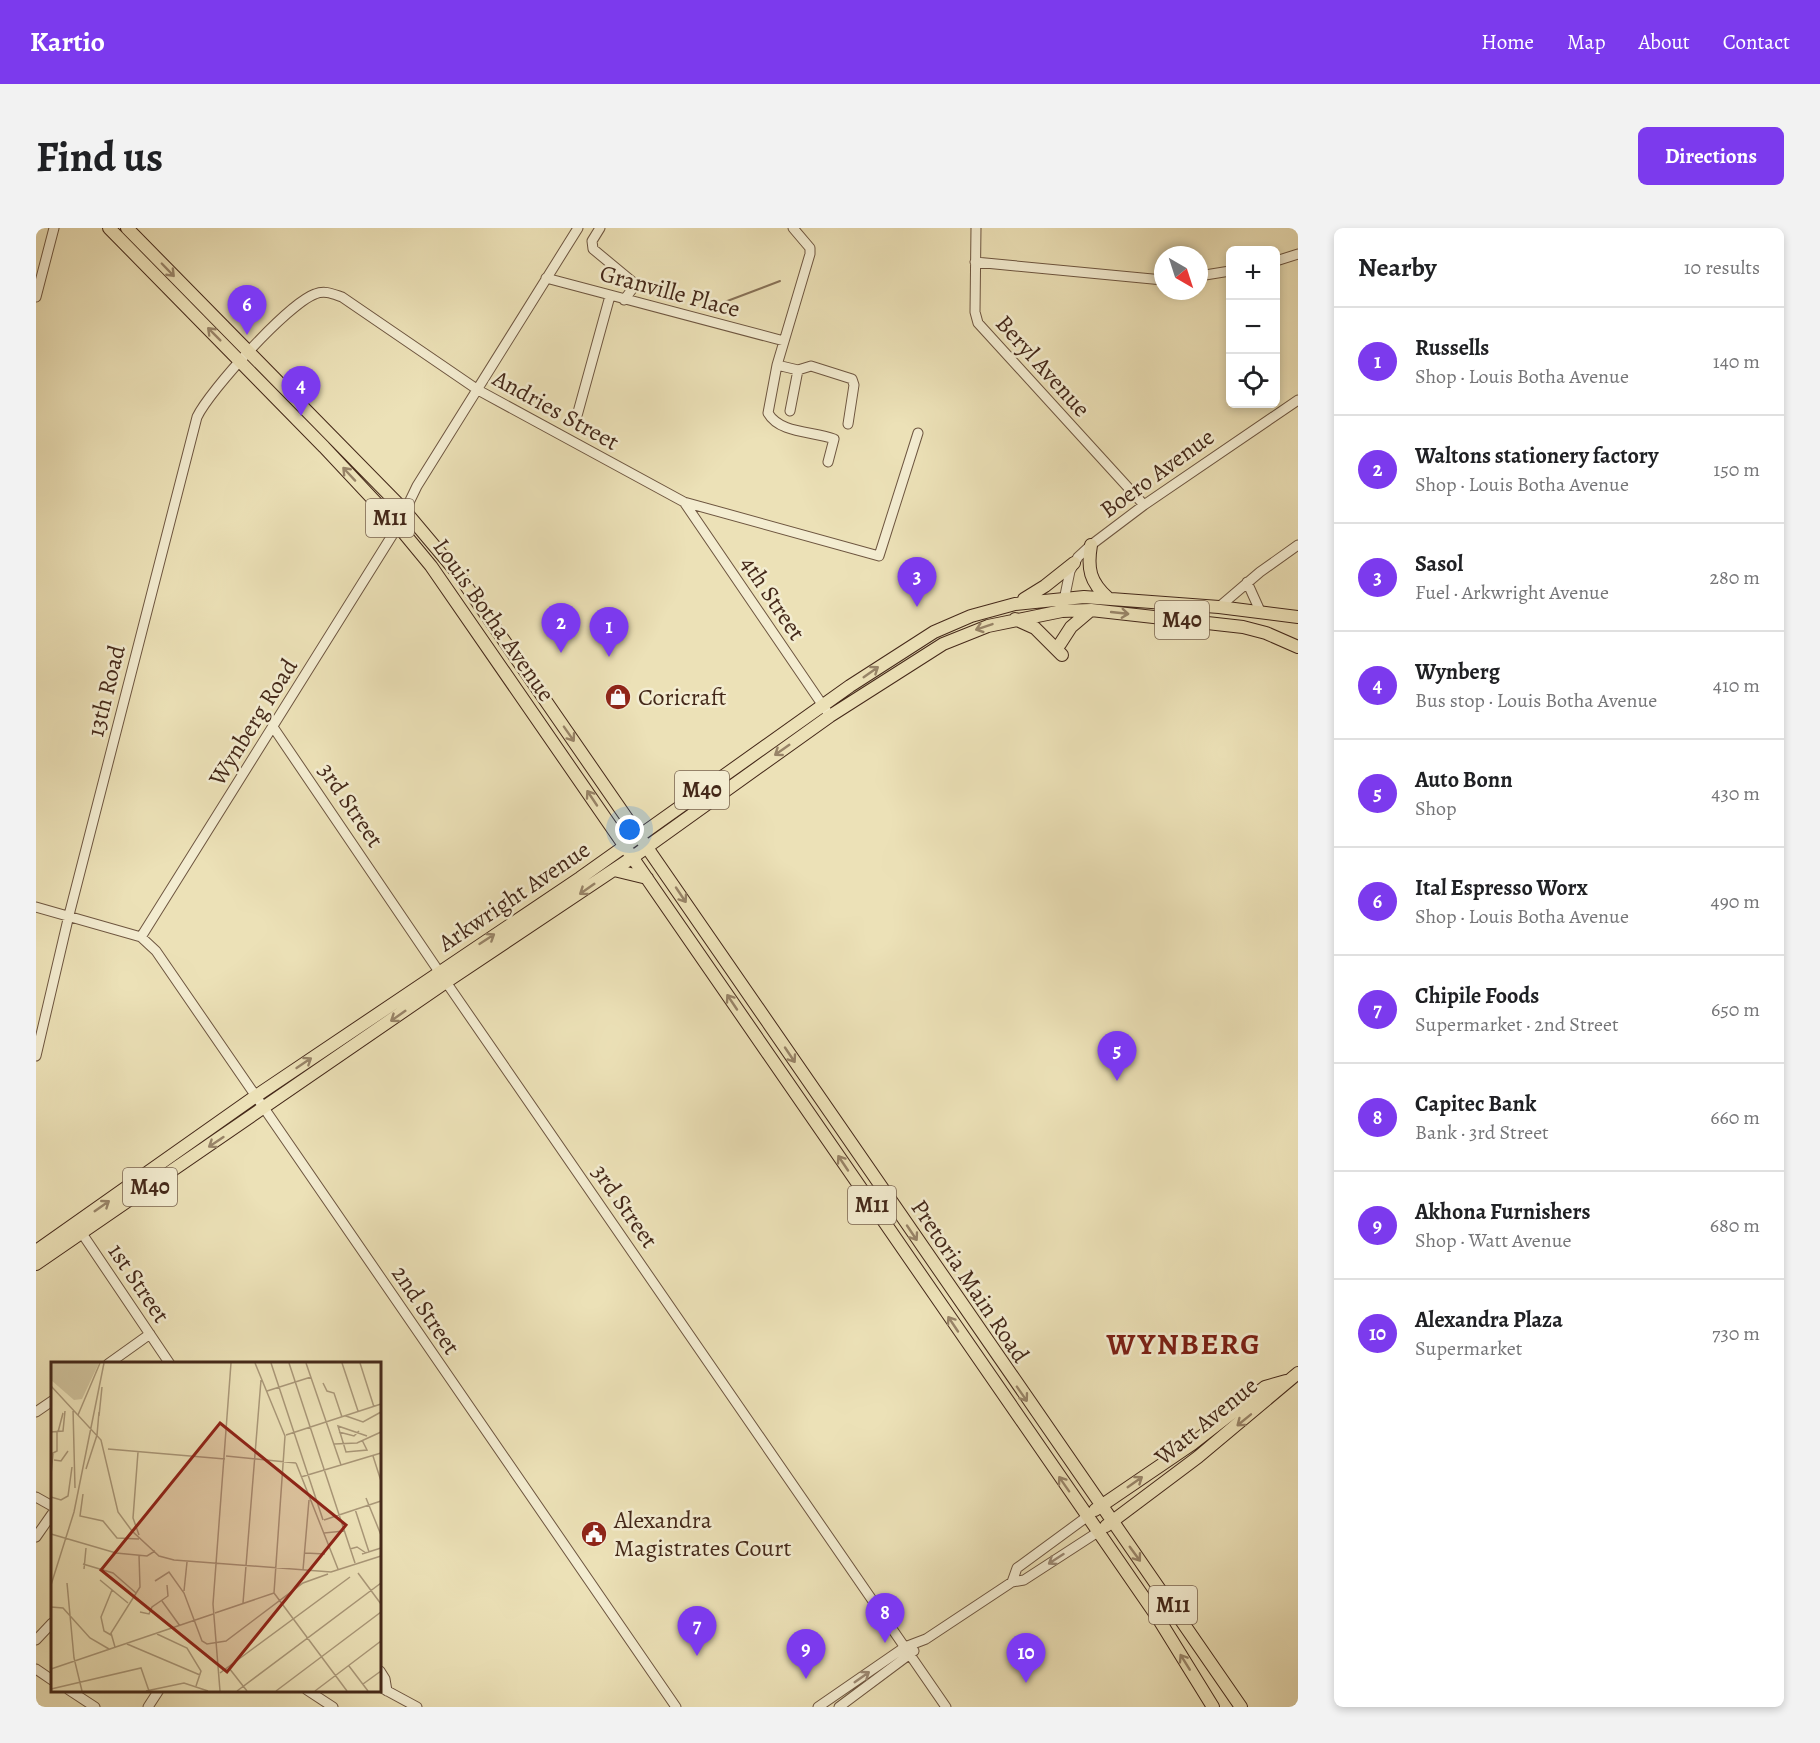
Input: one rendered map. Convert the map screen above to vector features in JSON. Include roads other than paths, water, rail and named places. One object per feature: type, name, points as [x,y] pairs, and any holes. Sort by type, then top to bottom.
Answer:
[{"type":"main road","name":"Louis Botha Avenue","points":[[109,228],[405,511],[458,574],[640,835]]},
{"type":"main road","name":"Louis Botha Avenue","points":[[127,228],[398,526],[461,606],[624,846]]},
{"type":"main road","points":[[1091,545],[1088,569],[1090,577],[1108,598]]},
{"type":"main road","points":[[1015,604],[1045,586],[1074,563]]},
{"type":"main road","name":"M40","points":[[1063,604],[1108,598],[1219,607],[1298,617]]},
{"type":"main road","name":"Arkwright Avenue","points":[[36,1264],[256,1096],[648,847],[934,632],[971,616],[1015,604],[1063,604]]},
{"type":"main road","name":"Arkwright Avenue","points":[[36,1251],[79,1229],[265,1109],[442,977],[624,846],[827,711],[943,645],[988,626],[1063,604]]},
{"type":"main road","name":"M40","points":[[1063,604],[1091,610],[1243,627],[1266,633],[1298,647]]},
{"type":"main road","points":[[1015,619],[1035,628],[1061,650],[1071,627],[1091,610]]},
{"type":"main road","points":[[662,868],[665,834]]},
{"type":"main road","name":"M11","points":[[640,835],[648,847]]},
{"type":"main road","name":"M11","points":[[624,846],[633,857]]},
{"type":"main road","name":"Pretoria Main Road","points":[[648,847],[1100,1507],[1176,1610],[1241,1707]]},
{"type":"main road","name":"Pretoria Main Road","points":[[633,857],[1158,1618],[1213,1707]]},
{"type":"main road","points":[[614,870],[647,878]]},
{"type":"main road","name":"Watt Avenue","points":[[1088,1516],[1265,1388],[1293,1377]]},
{"type":"main road","name":"Watt Avenue","points":[[1098,1532],[1273,1397],[1293,1377]]},
{"type":"main road","points":[[1201,1436],[1210,1446]]},
{"type":"street","points":[[36,297],[40,265],[54,228]]},
{"type":"street","points":[[405,511],[417,486],[578,228]]},
{"type":"street","points":[[600,228],[592,241],[593,249],[634,283],[624,300]]},
{"type":"street","points":[[793,228],[808,245],[810,254],[777,365],[768,413],[774,422],[786,427],[834,439],[828,462]]},
{"type":"street","name":"Beryl Avenue","points":[[976,228],[975,312],[978,323],[1144,505]]},
{"type":"street","points":[[1280,259],[1298,254]]},
{"type":"street","points":[[975,262],[1154,279]]},
{"type":"street","points":[[1208,275],[1226,272]]},
{"type":"street","name":"Granville Place","points":[[546,279],[784,341]]},
{"type":"street","name":"Andries Street","points":[[244,356],[303,301],[319,292],[332,293],[359,307],[478,390],[684,502],[879,556],[918,433]]},
{"type":"street","points":[[575,423],[610,296]]},
{"type":"street","name":"13th Road","points":[[36,1056],[69,915],[197,417],[210,396],[244,356]]},
{"type":"street","points":[[777,365],[798,370],[811,366],[852,379],[854,385],[848,424]]},
{"type":"street","points":[[789,411],[798,370]]},
{"type":"street","name":"Boero Avenue","points":[[1063,604],[1074,563],[1091,545],[1144,505],[1298,400]]},
{"type":"street","points":[[387,493],[402,497],[417,486]]},
{"type":"street","name":"4th Street","points":[[684,502],[827,711]]},
{"type":"street","name":"Wynberg Road","points":[[141,938],[398,526]]},
{"type":"street","points":[[1219,607],[1247,582],[1298,545]]},
{"type":"street","points":[[1247,582],[1261,613]]},
{"type":"street","name":"3rd Street","points":[[273,727],[442,977],[946,1707]]},
{"type":"street","points":[[36,907],[141,938]]},
{"type":"street","name":"2nd Street","points":[[141,938],[156,951],[676,1707]]},
{"type":"street","name":"1st Street","points":[[79,1229],[169,1362]]},
{"type":"street","points":[[111,1362],[150,1334]]},
{"type":"street","points":[[36,1412],[51,1402]]},
{"type":"street","points":[[36,1497],[51,1505]]},
{"type":"street","points":[[36,1537],[51,1515]]},
{"type":"street","name":"Watt Avenue","points":[[1012,1582],[1017,1568],[1088,1516]]},
{"type":"street","name":"Watt Avenue","points":[[818,1707],[1012,1582],[1024,1580],[1098,1532]]},
{"type":"street","points":[[36,1640],[51,1624]]},
{"type":"street","name":"Watt Avenue","points":[[839,1707],[907,1651]]},
{"type":"street","points":[[36,1669],[51,1679]]},
{"type":"street","points":[[381,1673],[385,1679],[383,1689],[417,1707]]},
{"type":"street","points":[[72,1692],[94,1707]]},
{"type":"street","points":[[148,1707],[158,1692]]},
{"type":"street","points":[[310,1692],[333,1707]]},
{"type":"waterway","points":[[722,303],[780,281]]},
{"type":"place","name":"Ital Espresso Worx","points":[[247,335]]},
{"type":"place","name":"Wynberg","points":[[301,416]]},
{"type":"place","name":"Sasol","points":[[917,607]]},
{"type":"place","name":"Waltons stationery factory","points":[[561,653]]},
{"type":"place","name":"Russells","points":[[609,657]]},
{"type":"place","name":"Coricraft","points":[[618,697]]},
{"type":"place","name":"Auto Bonn","points":[[1117,1081]]},
{"type":"place","name":"Alexandra Magistrates Court","points":[[594,1534]]},
{"type":"place","name":"Capitec Bank","points":[[885,1643]]},
{"type":"place","name":"Chipile Foods","points":[[697,1656]]},
{"type":"place","name":"Akhona Furnishers","points":[[806,1679]]},
{"type":"place","name":"Alexandra Plaza","points":[[1026,1683]]},
{"type":"district","name":"WYNBERG","points":[[1184,1344]]}]
